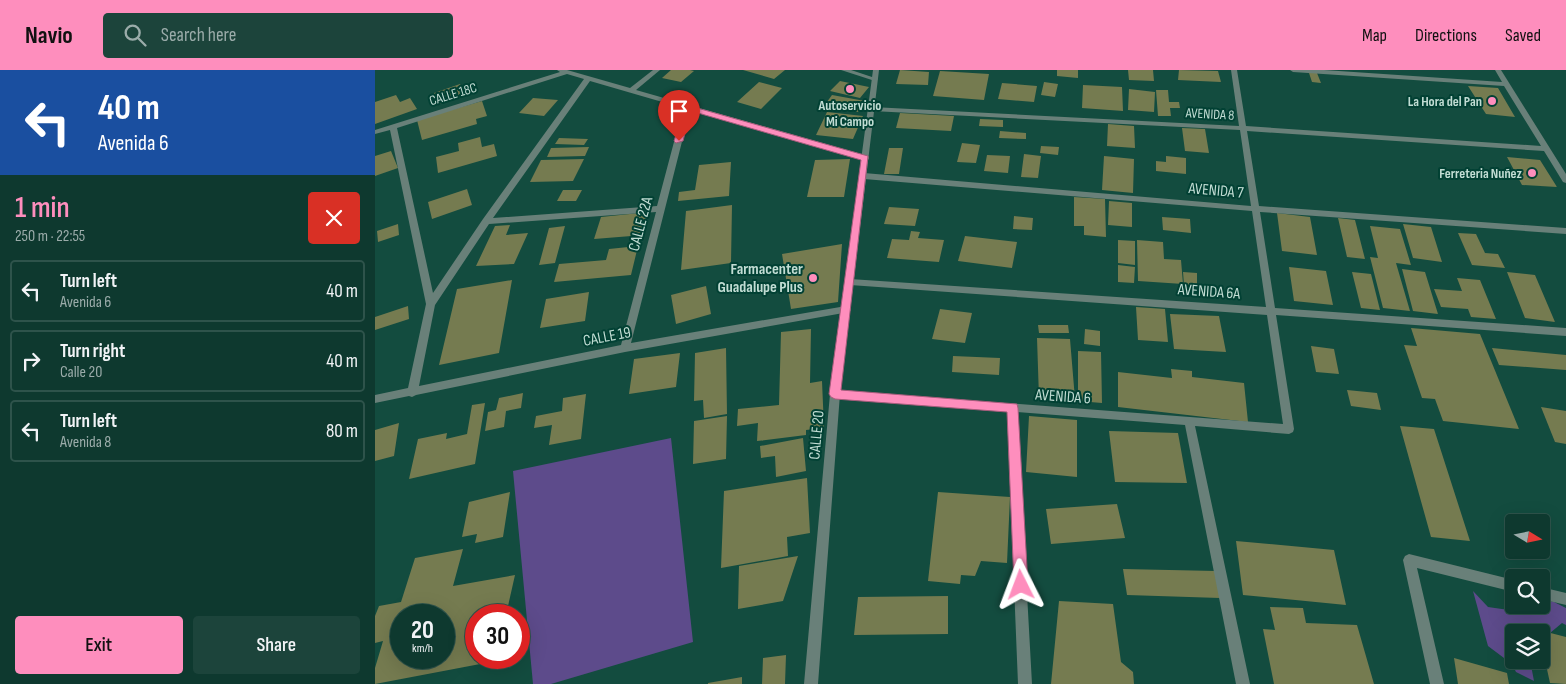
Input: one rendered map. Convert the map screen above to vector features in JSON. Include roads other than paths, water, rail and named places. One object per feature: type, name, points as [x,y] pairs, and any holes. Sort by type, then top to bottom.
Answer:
[{"type":"street","points":[[630,91],[657,70]]},
{"type":"street","points":[[844,70],[876,74]]},
{"type":"street","points":[[1234,70],[1271,312]]},
{"type":"street","points":[[1293,70],[1507,84]]},
{"type":"street","points":[[1497,70],[1566,180]]},
{"type":"street","points":[[563,71],[865,158]]},
{"type":"street","name":"CALLE 18C","points":[[375,132],[563,71]]},
{"type":"street","name":"CALLE 20","points":[[811,684],[835,394],[876,74]]},
{"type":"street","points":[[412,393],[431,304],[486,221],[588,78]]},
{"type":"street","name":"CALLE 22A","points":[[625,348],[687,107]]},
{"type":"street","name":"AVENIDA 8","points":[[872,109],[1242,128],[1547,150]]},
{"type":"street","points":[[393,126],[431,304]]},
{"type":"street","name":"AVENIDA 7","points":[[863,176],[1256,209],[1566,231]]},
{"type":"street","points":[[486,221],[661,209]]},
{"type":"street","name":"AVENIDA 6A","points":[[849,282],[1566,332]]},
{"type":"street","name":"CALLE 19","points":[[375,399],[412,393],[625,348],[846,310]]},
{"type":"street","name":"AVENIDA 6","points":[[835,394],[1289,429],[1271,312]]},
{"type":"street","points":[[1012,408],[1025,684]]},
{"type":"street","points":[[1189,421],[1243,684]]},
{"type":"street","points":[[1437,684],[1409,560],[1505,584]]},
{"type":"street","points":[[1550,595],[1566,599]]},
{"type":"place","name":"Autoservicio Mi Campo","points":[[850,89]]},
{"type":"place","name":"La Hora del Pan","points":[[1492,101]]},
{"type":"place","name":"Ferreteria Nuñez","points":[[1532,173]]},
{"type":"place","name":"Farmacenter Guadalupe Plus","points":[[813,278]]}]
